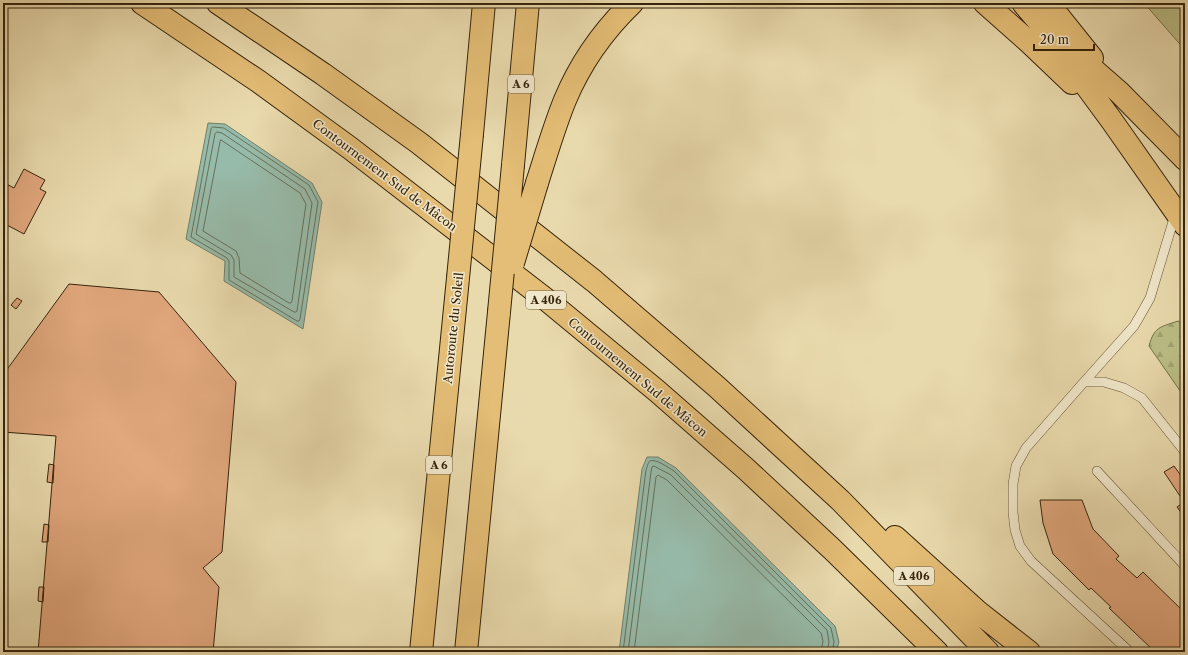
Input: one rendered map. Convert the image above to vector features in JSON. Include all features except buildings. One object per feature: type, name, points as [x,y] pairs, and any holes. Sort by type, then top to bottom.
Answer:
[{"type":"highway","name":"Contournement Sud de Mâcon","points":[[142,3],[258,81],[344,143],[548,301],[657,391],[746,469],[833,550],[937,652]]},
{"type":"highway","name":"A 406","points":[[218,3],[323,74],[419,143],[594,281],[717,387],[840,500],[988,652]]},
{"type":"highway","name":"Autoroute du Soleil","points":[[421,652],[484,3]]},
{"type":"highway","name":"A 6","points":[[466,652],[528,3]]},
{"type":"highway","points":[[499,312],[537,183],[565,99],[592,50],[608,28],[632,3]]},
{"type":"highway","points":[[985,3],[1029,42],[1112,121]]},
{"type":"highway","points":[[1023,3],[1044,13],[1185,159]]},
{"type":"highway","points":[[1044,13],[1112,121],[1181,218]]},
{"type":"highway","points":[[840,500],[881,525],[978,612],[1030,652]]},
{"type":"highway","points":[[919,634],[934,652]]},
{"type":"lane","points":[[1130,652],[1031,561],[1020,546],[1015,530],[1013,512],[1013,484],[1016,466],[1026,448],[1134,326],[1150,298],[1181,218]]},
{"type":"lane","points":[[1084,382],[1104,382],[1124,388],[1142,398],[1185,452]]},
{"type":"lane","points":[[1097,471],[1185,566]]},
{"type":"green space","points":[[1144,3],[1185,3],[1185,50]]},
{"type":"green space","points":[[1178,321],[1185,325],[1185,398],[1149,346],[1156,331]]},
{"type":"water","points":[[208,123],[225,124],[312,183],[322,202],[303,329],[224,281],[225,261],[186,239]]},
{"type":"water","points":[[647,457],[658,457],[676,468],[835,626],[839,642],[836,652],[619,652],[642,469]]}]
